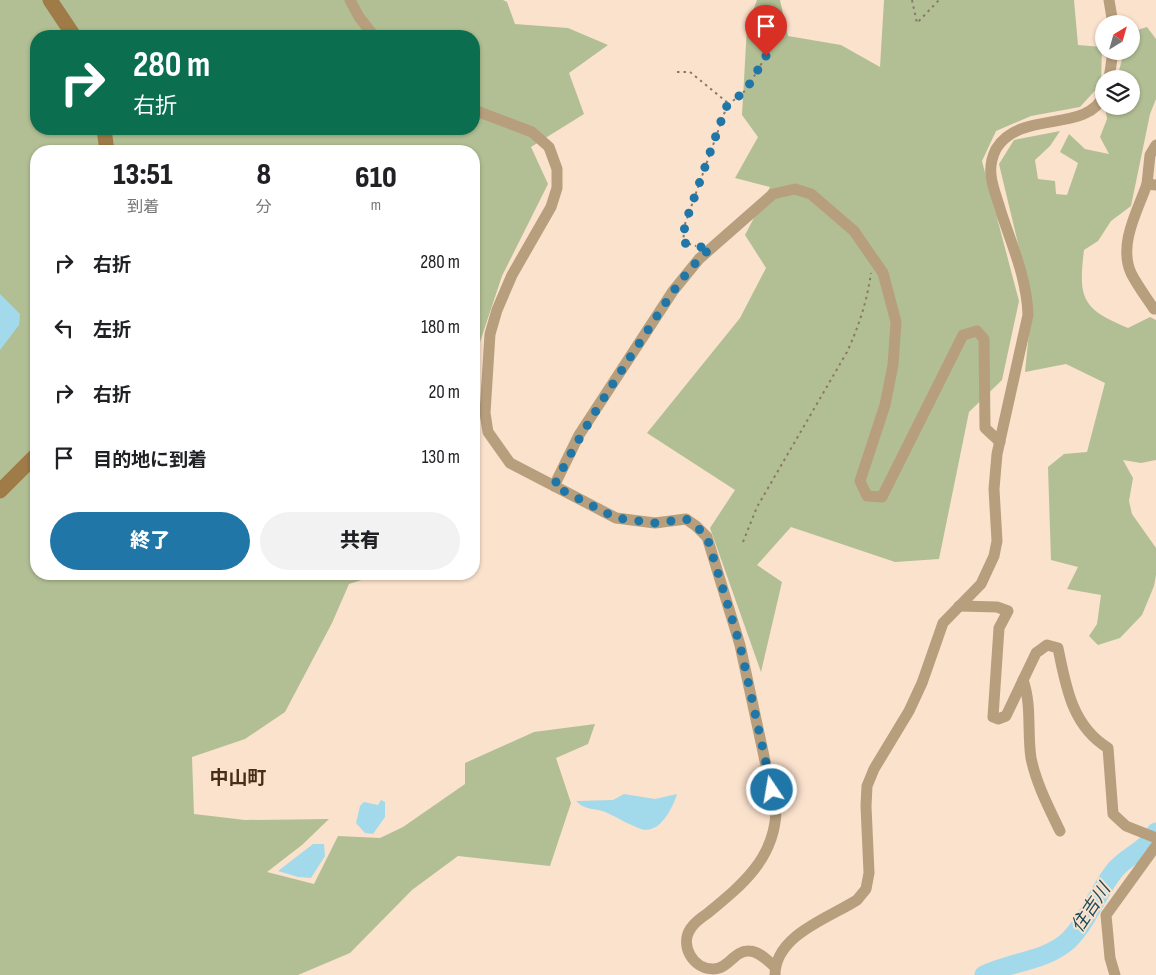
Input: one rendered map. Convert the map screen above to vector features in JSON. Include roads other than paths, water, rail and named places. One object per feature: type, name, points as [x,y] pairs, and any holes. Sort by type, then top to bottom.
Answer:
[{"type":"main road","points":[[50,0],[70,30]]},
{"type":"main road","points":[[0,491],[30,461]]},
{"type":"street","points":[[350,0],[359,17],[369,30]]},
{"type":"street","points":[[1109,0],[1112,15]]},
{"type":"street","points":[[480,112],[532,132],[549,147],[557,169],[557,188],[551,207],[512,275],[497,310],[490,334],[485,413],[488,432],[510,463],[616,518],[655,523],[686,519],[707,537],[740,645],[776,812],[775,831],[769,848],[751,872],[730,894],[690,929],[686,942],[688,953],[697,964],[713,969],[725,965],[735,955],[744,951],[753,951],[775,971],[786,945],[857,900],[866,889],[869,873],[868,786],[874,769],[922,683],[943,623],[981,584],[994,556],[996,541],[994,489],[1000,442],[1028,315],[1027,300],[1020,270],[991,177],[991,163],[997,149],[1007,137],[1020,129],[1050,120],[1087,114],[1095,108]]},
{"type":"street","points":[[1154,308],[1130,272],[1126,252],[1128,236],[1152,185],[1150,155],[1156,145]]},
{"type":"street","points":[[554,486],[579,435],[674,292],[699,258],[773,194],[795,189],[811,194],[847,224],[873,258],[883,273],[896,322],[893,365],[884,405],[860,481],[867,496],[882,498],[963,335],[977,331],[984,339],[986,428],[1000,442]]},
{"type":"street","points":[[959,606],[997,607],[1008,611],[998,628],[993,717],[998,719],[1006,716],[1036,653],[1048,645],[1058,648],[1066,684],[1077,715],[1093,739],[1108,748],[1113,814],[1126,826],[1156,838]]},
{"type":"street","points":[[1023,680],[1028,694],[1031,758],[1046,800],[1060,831]]},
{"type":"street","points":[[1116,975],[1110,958],[1106,915],[1156,846]]},
{"type":"water","points":[[0,294],[20,314],[19,325],[0,350]]},
{"type":"water","points":[[624,794],[655,799],[677,794],[665,819],[654,828],[648,830],[636,827],[605,812],[586,807],[576,801],[613,800]]},
{"type":"water","points":[[381,800],[385,802],[385,817],[373,834],[365,833],[356,823],[360,806],[364,802],[378,805]]},
{"type":"water","points":[[313,844],[324,844],[325,856],[311,878],[298,877],[278,871]]},
{"type":"waterway","name":"住吉川","points":[[984,975],[994,970],[1049,953],[1069,940],[1082,924],[1115,870],[1148,843],[1156,832]]},
{"type":"district","name":"中山町","points":[[238,778]]}]
